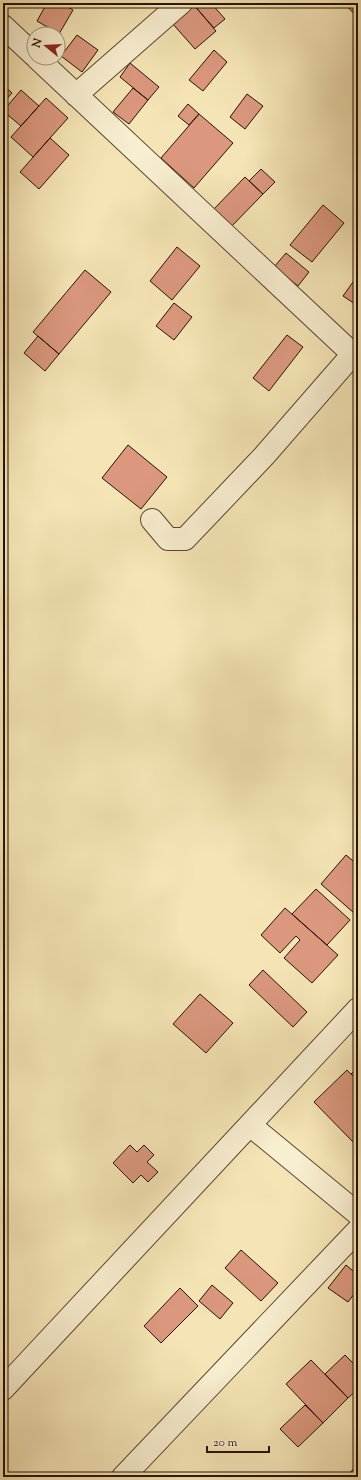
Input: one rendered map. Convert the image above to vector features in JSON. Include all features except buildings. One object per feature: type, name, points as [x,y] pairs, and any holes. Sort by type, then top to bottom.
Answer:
[{"type":"street","points":[[76,95],[181,3]]},
{"type":"street","points":[[6,34],[26,49]]},
{"type":"street","points":[[45,66],[356,357],[185,539],[168,539],[152,520]]},
{"type":"street","points":[[3,1389],[358,1009]]},
{"type":"street","points":[[250,1125],[358,1214]]},
{"type":"street","points":[[123,1477],[358,1230]]}]
